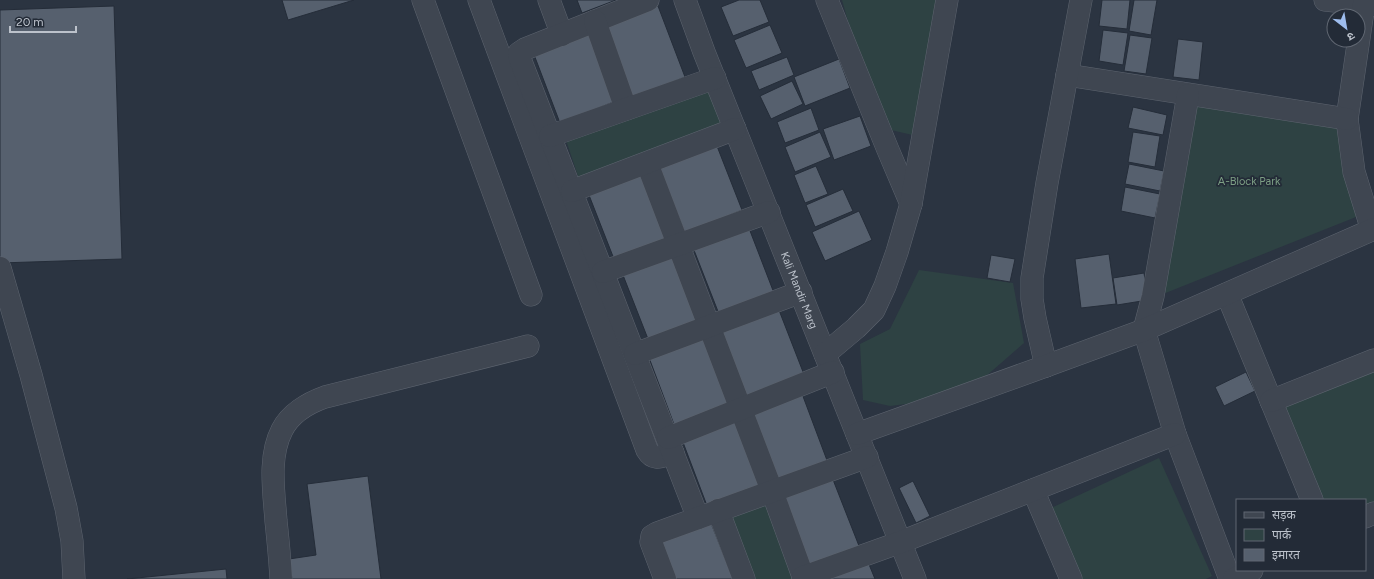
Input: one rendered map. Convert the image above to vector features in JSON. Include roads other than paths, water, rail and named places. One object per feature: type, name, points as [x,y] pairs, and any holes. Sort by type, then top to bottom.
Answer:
[{"type":"street","points":[[423,0],[531,295]]},
{"type":"street","points":[[479,0],[646,450],[654,457],[660,457],[670,445],[829,363],[856,328],[874,310],[886,286],[911,204],[947,0]]},
{"type":"street","points":[[549,0],[562,35]]},
{"type":"street","points":[[648,0],[525,49],[519,53],[520,59],[670,445],[744,579]]},
{"type":"street","name":"Kali Mandir Marg","points":[[685,0],[915,579]]},
{"type":"street","points":[[827,0],[911,204]]},
{"type":"street","points":[[1046,366],[1035,318],[1032,299],[1032,278],[1047,183],[1080,0]]},
{"type":"street","points":[[858,434],[1144,330],[1373,229],[1354,172],[1347,119],[1369,4],[1325,0]]},
{"type":"street","points":[[595,21],[626,109]]},
{"type":"street","points":[[1066,75],[1347,119]]},
{"type":"street","points":[[550,136],[715,78]]},
{"type":"street","points":[[1188,95],[1153,296],[1144,330],[1175,434],[1230,579]]},
{"type":"street","points":[[572,191],[735,129]]},
{"type":"street","points":[[647,163],[772,491],[803,578],[901,542],[1175,434]]},
{"type":"street","points":[[603,272],[769,212]]},
{"type":"street","points":[[0,268],[31,374],[66,508],[72,541],[74,579]]},
{"type":"street","points":[[635,354],[801,292]]},
{"type":"street","points":[[1227,294],[1312,499]]},
{"type":"street","points":[[282,579],[273,488],[274,459],[277,443],[282,429],[291,418],[314,401],[325,397],[528,346]]},
{"type":"street","points":[[1271,401],[1374,360]]},
{"type":"street","points":[[665,579],[651,542],[652,536],[708,514],[867,457]]},
{"type":"street","points":[[1033,490],[1071,579]]},
{"type":"street","points":[[1234,579],[1250,571]]},
{"type":"park label","name":"A-Block Park","points":[[1249,181]]}]
